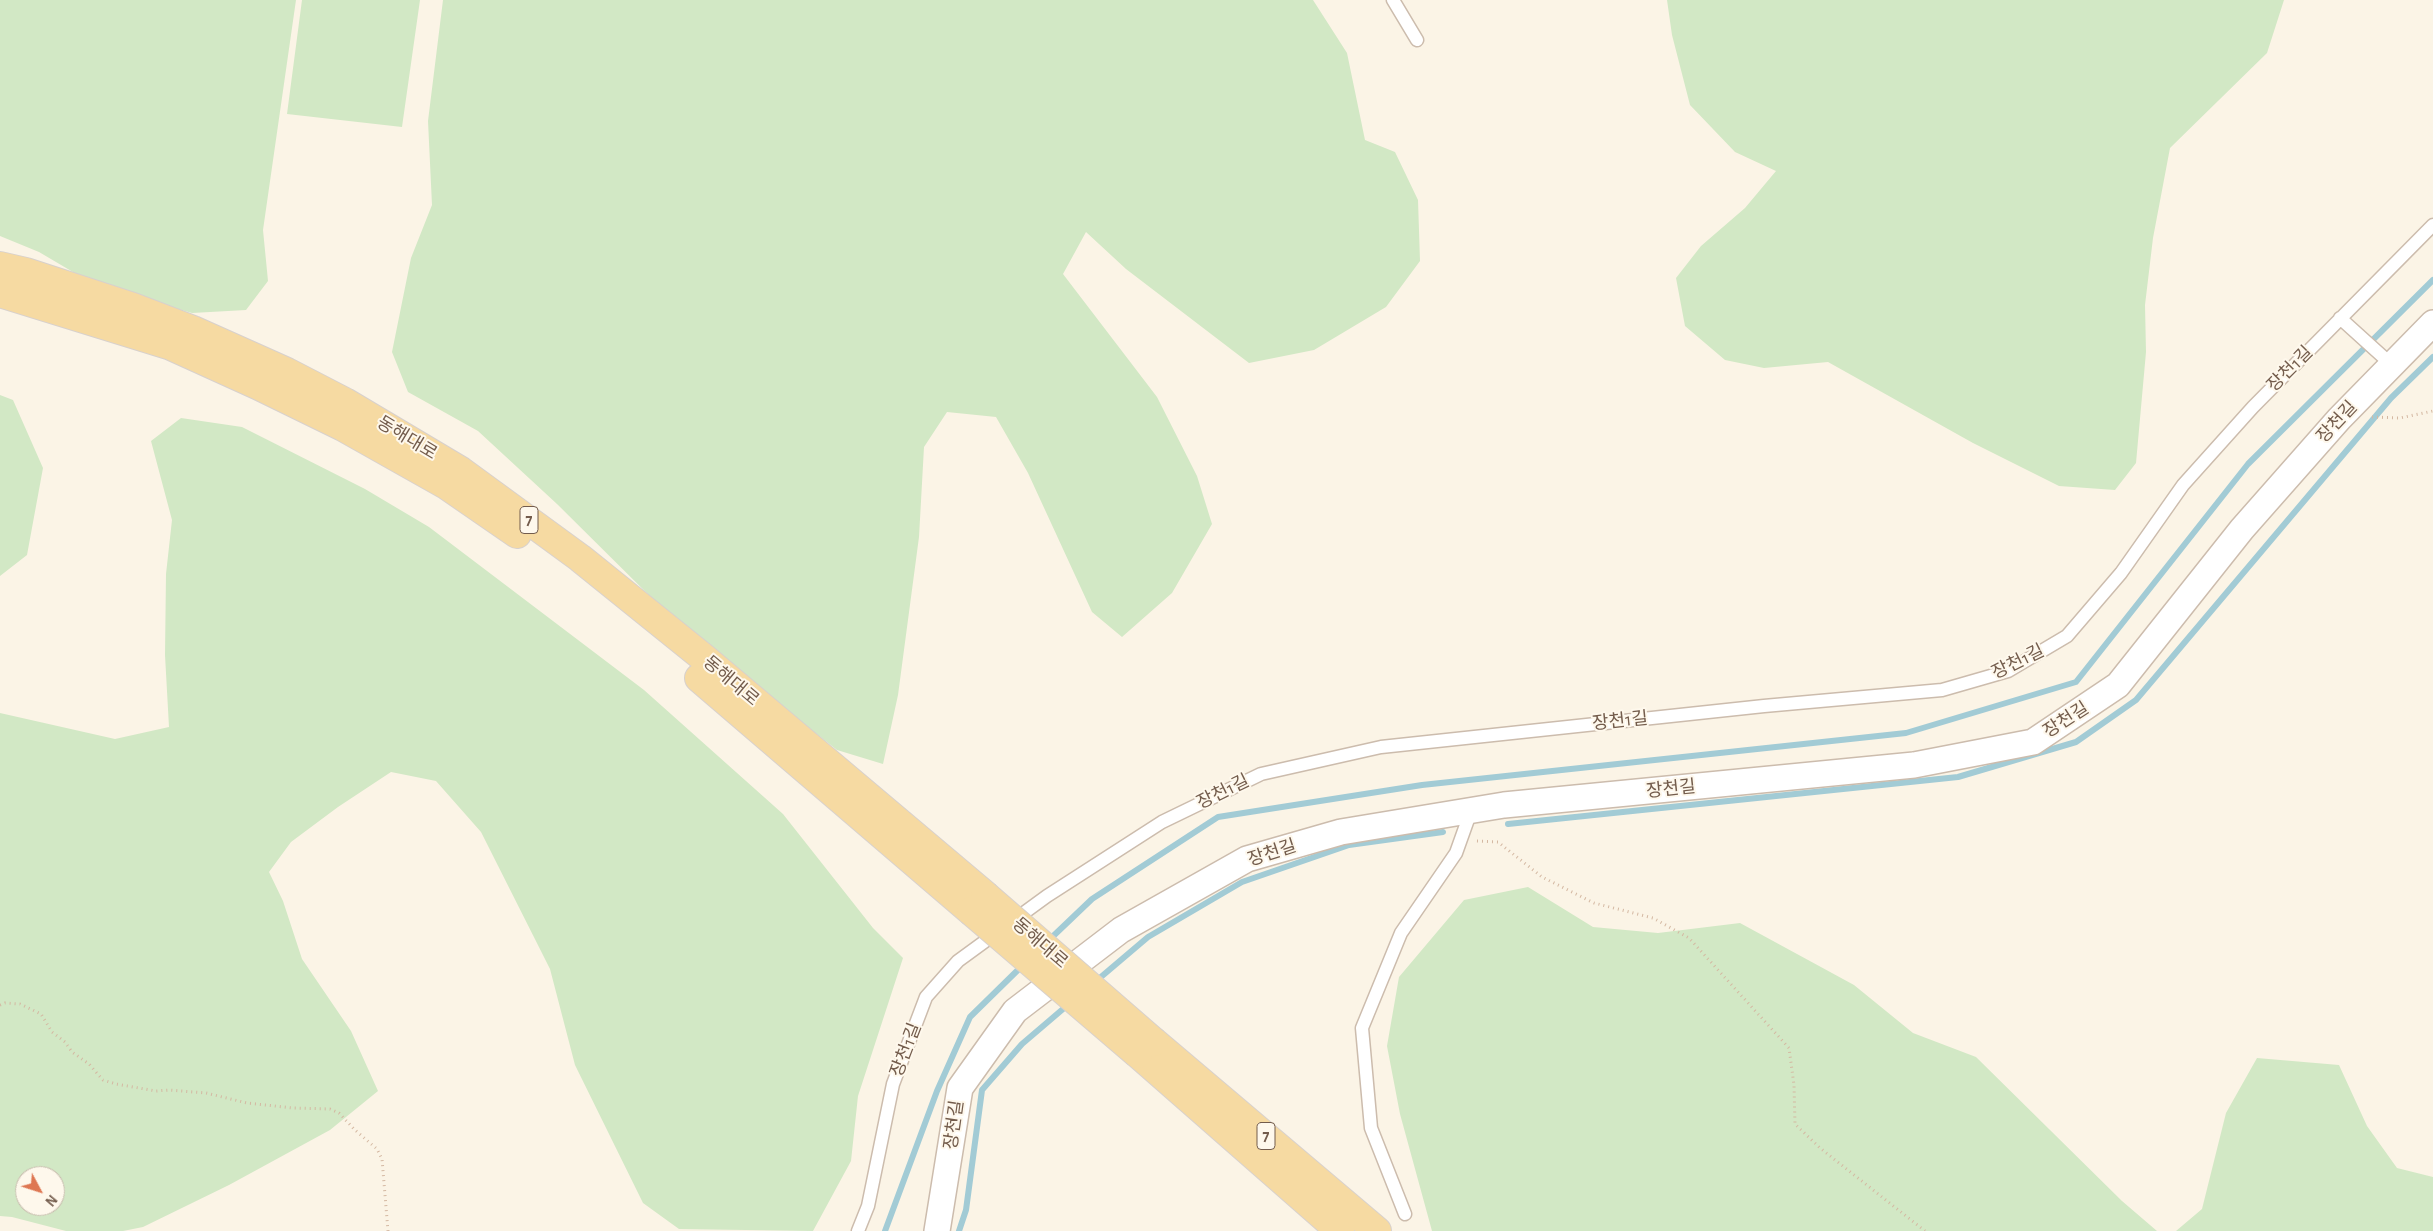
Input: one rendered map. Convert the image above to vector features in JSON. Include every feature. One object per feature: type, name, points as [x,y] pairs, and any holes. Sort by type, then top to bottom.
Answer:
[{"type":"main road","name":"동해대로","points":[[0,266],[26,272],[124,304],[193,330],[287,372],[346,402],[461,471],[580,558],[704,658],[978,903]]},
{"type":"main road","name":"동해대로","points":[[0,293],[171,346],[257,384],[343,427],[446,486],[556,562],[616,607],[978,903]]},
{"type":"main road","name":"7","points":[[978,903],[1146,1048],[1377,1231]]},
{"type":"main road","name":"7","points":[[1146,1048],[1340,1231]]},
{"type":"street","name":"장천길","points":[[937,1231],[960,1088],[1015,1012],[1121,930],[1247,859],[1341,832],[1504,806],[1914,765],[2033,742],[2118,685],[2242,529],[2389,362],[2433,324]]},
{"type":"lane","points":[[1393,0],[1417,40]]},
{"type":"lane","name":"장천1길","points":[[858,1231],[868,1206],[893,1084],[926,996],[966,956],[1047,896],[1162,822],[1261,774],[1381,748],[1754,707],[1942,690],[2008,671],[2067,636],[2121,573],[2183,485],[2253,407],[2343,321],[2433,225]]},
{"type":"lane","points":[[2343,321],[2389,362]]},
{"type":"lane","points":[[1405,1214],[1371,1128],[1362,1028],[1400,933],[1456,853],[1471,811]]},
{"type":"path","points":[[2390,417],[2400,418],[2433,411]]},
{"type":"path","points":[[1460,841],[1498,842],[1542,877],[1594,903],[1653,918],[1689,938],[1789,1048],[1794,1085],[1795,1124],[1828,1154],[1926,1231]]},
{"type":"path","points":[[0,1005],[5,1003],[20,1004],[41,1014],[52,1032],[65,1042],[72,1052],[89,1064],[103,1080],[156,1091],[169,1090],[206,1093],[248,1103],[293,1108],[330,1109],[339,1113],[377,1150],[382,1159],[388,1231]]},
{"type":"green space","points":[[0,0],[296,0],[263,230],[268,281],[246,310],[192,313],[95,285],[39,252],[0,236]]},
{"type":"green space","points":[[302,0],[420,0],[402,127],[287,114]]},
{"type":"green space","points":[[443,0],[1313,0],[1347,53],[1365,140],[1395,152],[1418,200],[1420,261],[1386,307],[1314,350],[1249,363],[1126,269],[1086,232],[1063,274],[1157,397],[1197,476],[1212,524],[1172,593],[1122,637],[1092,612],[1028,473],[996,417],[947,412],[924,447],[919,537],[898,695],[883,764],[837,750],[681,627],[557,504],[478,431],[408,392],[392,352],[411,258],[432,205],[428,121]]},
{"type":"green space","points":[[1667,0],[2284,0],[2267,53],[2170,148],[2153,238],[2145,305],[2146,352],[2136,463],[2115,490],[2059,486],[1973,443],[1828,362],[1764,368],[1725,360],[1685,326],[1676,278],[1701,246],[1745,208],[1776,171],[1735,152],[1690,105],[1672,35]]},
{"type":"green space","points":[[0,395],[13,400],[43,468],[27,555],[0,576]]},
{"type":"green space","points":[[181,418],[242,427],[365,489],[429,527],[644,690],[783,814],[873,928],[903,958],[858,1096],[851,1161],[813,1231],[679,1229],[643,1203],[575,1065],[550,969],[481,832],[436,781],[391,772],[338,807],[291,842],[269,872],[283,901],[302,959],[351,1031],[378,1091],[330,1130],[229,1185],[143,1227],[123,1231],[66,1231],[12,1217],[0,1216],[0,713],[115,739],[169,727],[165,655],[166,574],[172,520],[151,441]]},
{"type":"green space","points":[[1528,887],[1593,927],[1658,933],[1740,923],[1854,985],[1913,1033],[1976,1057],[2122,1201],[2157,1231],[1432,1231],[1400,1114],[1387,1046],[1399,977],[1464,900]]},
{"type":"green space","points":[[2257,1058],[2339,1065],[2367,1126],[2397,1168],[2433,1177],[2433,1231],[2176,1231],[2202,1209],[2226,1113]]},
{"type":"waterway","points":[[1048,941],[1092,899],[1218,817],[1422,785],[1906,733],[2076,682],[2248,464],[2433,280]]},
{"type":"waterway","points":[[1508,824],[1958,777],[2076,742],[2136,700],[2391,398],[2433,357]]},
{"type":"waterway","points":[[1095,982],[1148,937],[1242,882],[1349,845],[1443,832]]},
{"type":"waterway","points":[[885,1231],[937,1091],[970,1017],[1024,964]]},
{"type":"waterway","points":[[959,1231],[966,1210],[982,1090],[1022,1044],[1070,1003]]}]
